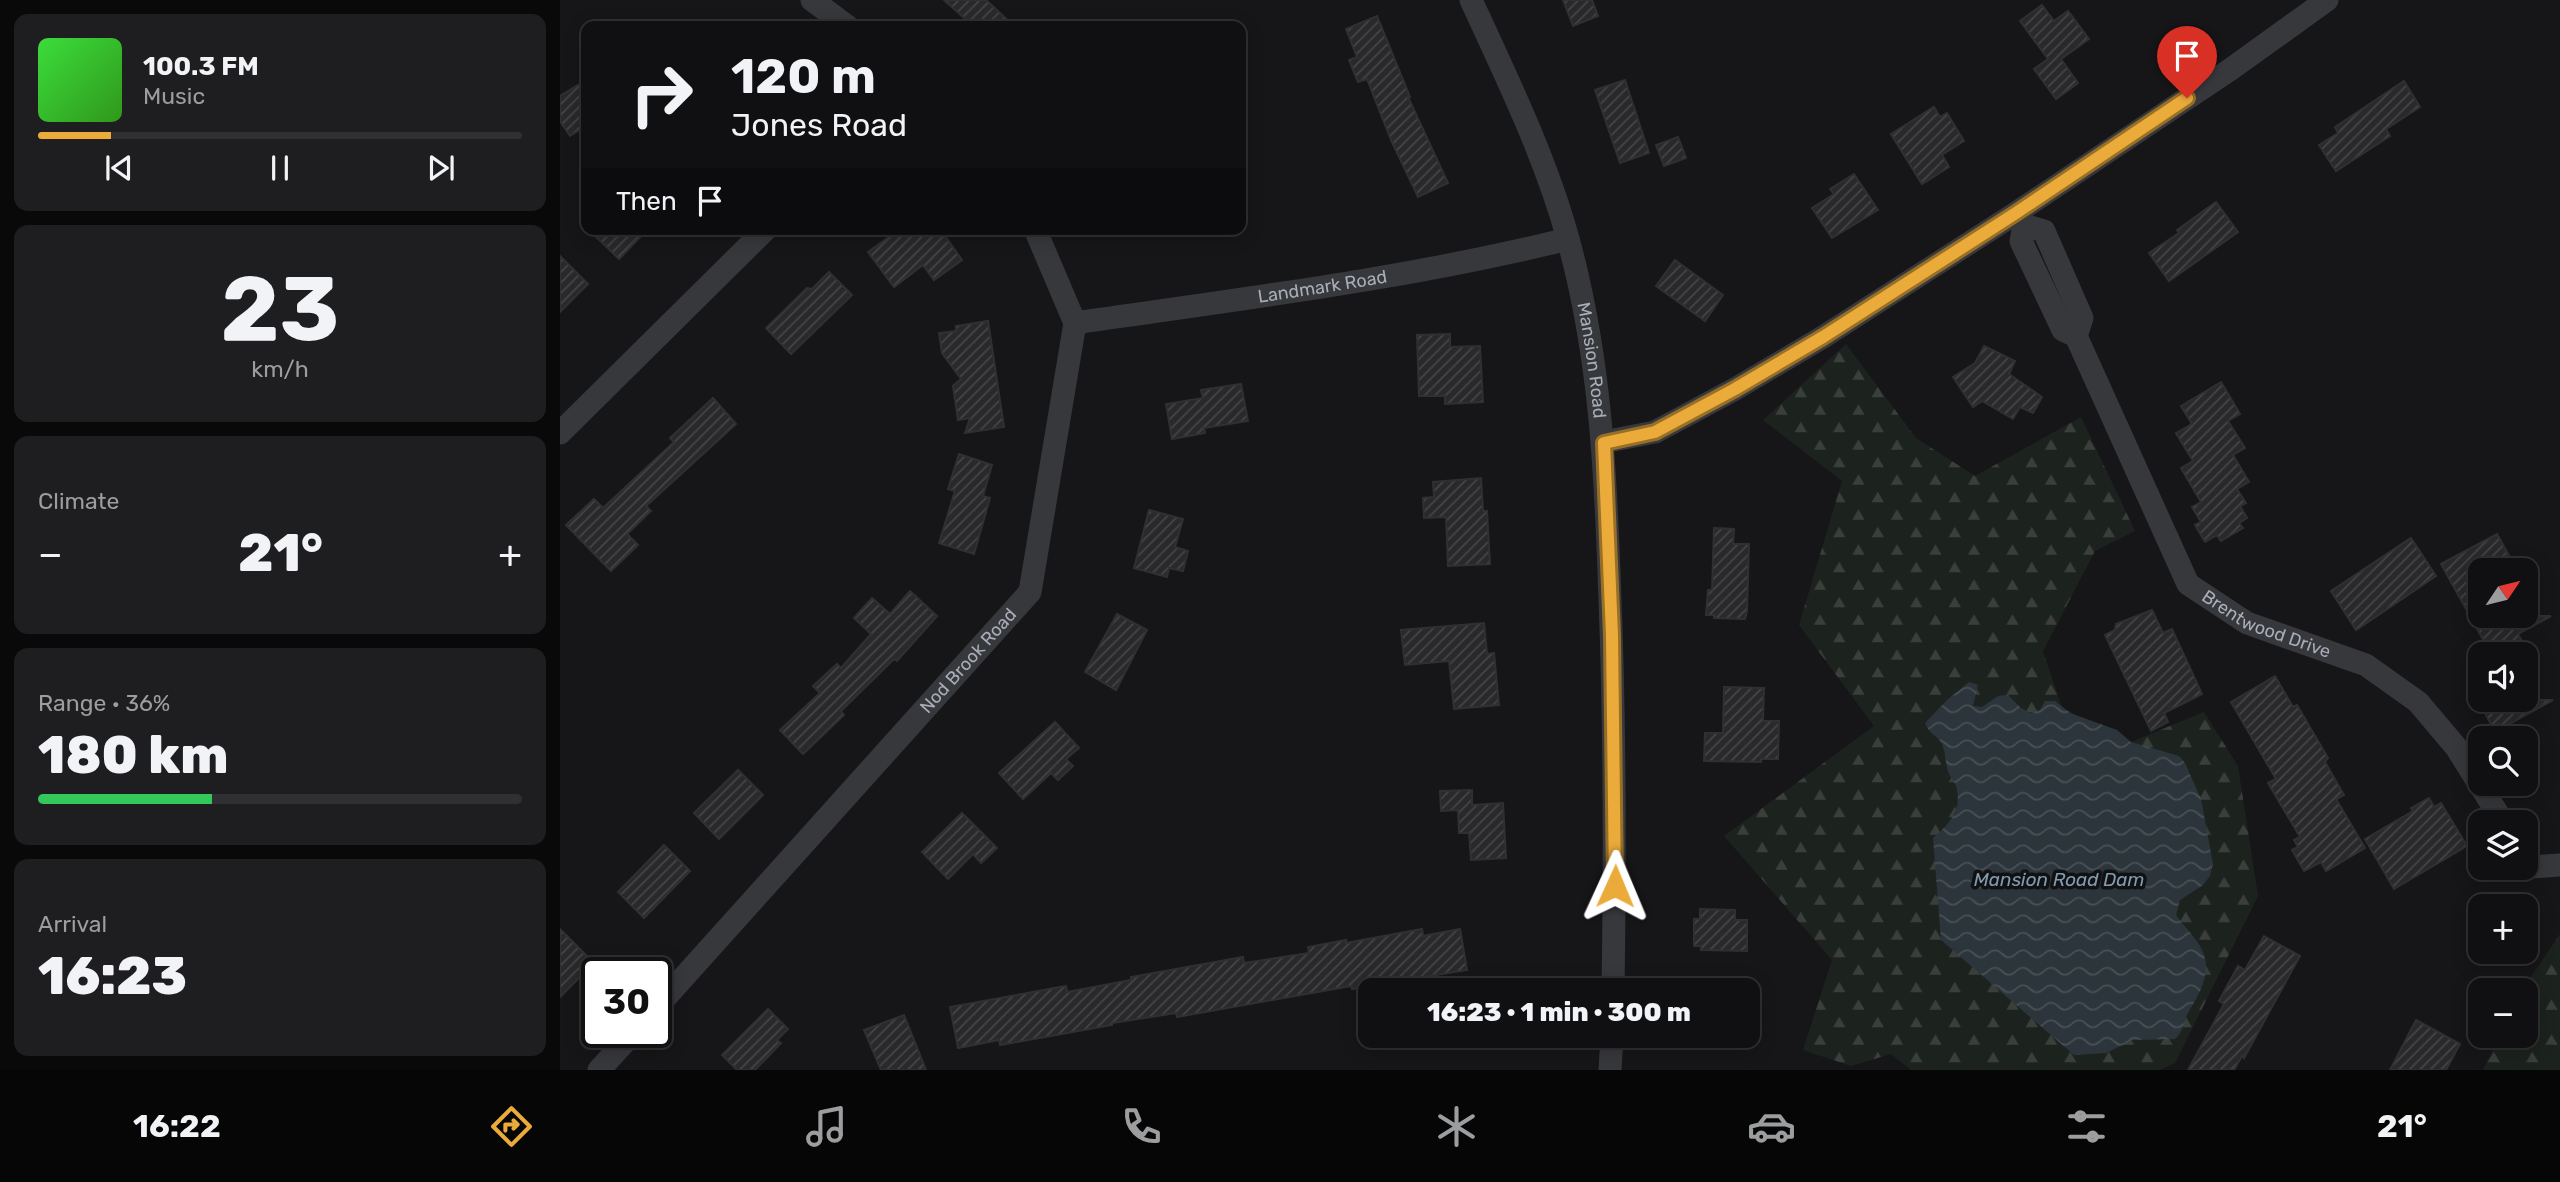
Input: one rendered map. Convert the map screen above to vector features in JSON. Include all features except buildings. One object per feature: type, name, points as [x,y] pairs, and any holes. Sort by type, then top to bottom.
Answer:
[{"type":"street","points":[[812,0],[840,21]]},
{"type":"street","name":"Mansion Road","points":[[1471,0],[1552,189],[1568,239],[1595,365],[1604,443],[1615,785],[1613,978]]},
{"type":"street","points":[[1604,443],[1655,432],[1691,414],[2020,219],[2328,0]]},
{"type":"street","name":"Brentwood Drive","points":[[2020,219],[2044,232],[2082,318],[2076,336],[2188,584],[2247,623],[2366,665],[2418,702],[2456,747],[2495,810]]},
{"type":"street","points":[[560,433],[760,235]]},
{"type":"street","points":[[1037,235],[1074,323]]},
{"type":"street","name":"Landmark Road","points":[[1074,323],[1285,293],[1479,261],[1568,239]]},
{"type":"street","name":"Nod Brook Road","points":[[672,990],[1030,592],[1074,323]]},
{"type":"street","points":[[2538,867],[2560,865]]},
{"type":"street","points":[[599,1070],[619,1048]]},
{"type":"street","points":[[1610,1070],[1611,1048]]},
{"type":"green space","points":[[1846,344],[1916,438],[1975,476],[2081,417],[2135,531],[2095,551],[2043,651],[2062,708],[2131,742],[2204,712],[2238,766],[2258,896],[2175,1063],[2160,1070],[1911,1070],[1891,1054],[1851,1066],[1803,1050],[1832,960],[1724,836],[1874,726],[1799,625],[1842,481],[1763,420]]},
{"type":"green space","points":[[2560,934],[2560,1070],[2483,1070],[2493,1048],[2538,1048],[2538,978],[2530,978]]},
{"type":"water","name":"Mansion Road Dam","points":[[1969,682],[1978,685],[1973,706],[1982,707],[1998,696],[2008,695],[2021,708],[2031,713],[2040,710],[2045,701],[2055,701],[2070,713],[2117,730],[2131,742],[2179,756],[2185,763],[2201,799],[2213,864],[2210,876],[2203,885],[2180,900],[2176,915],[2202,950],[2206,970],[2200,991],[2175,1039],[2133,1040],[2106,1053],[2074,1055],[1941,940],[1933,838],[1953,816],[1958,794],[1948,771],[1942,744],[1925,723]]},
{"type":"route","points":[[1615,886],[1612,635],[1604,443],[1655,432],[1823,337],[2016,213],[2187,98]]}]
